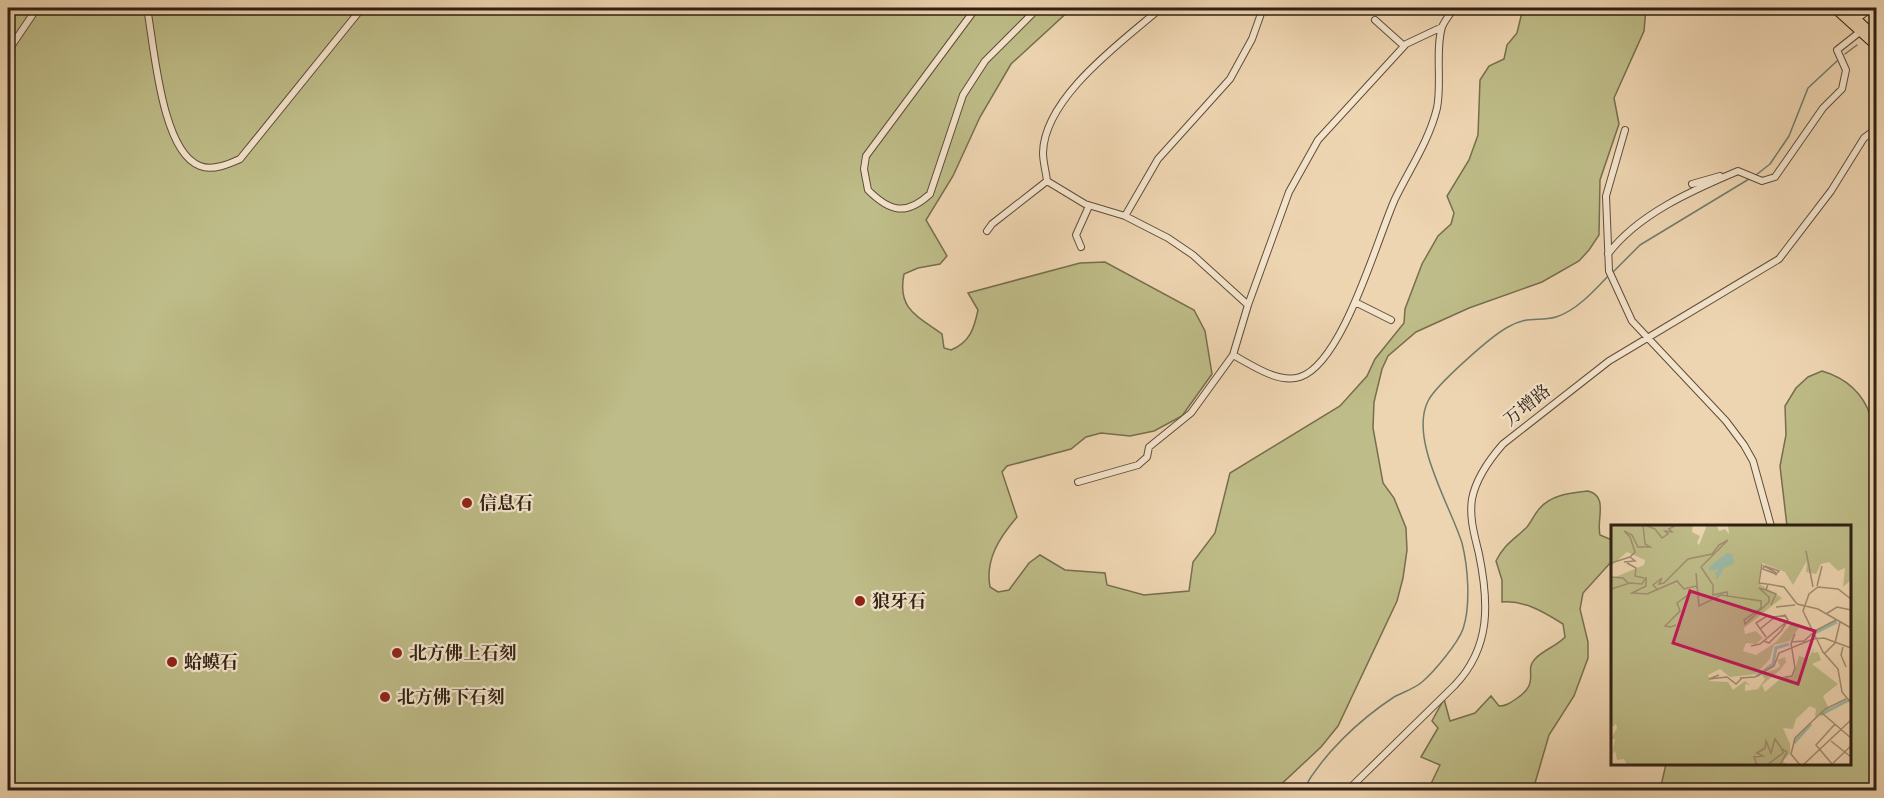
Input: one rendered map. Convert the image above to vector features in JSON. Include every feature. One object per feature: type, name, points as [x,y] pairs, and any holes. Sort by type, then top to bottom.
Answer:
[{"type":"main road","points":[[1834,8],[1876,46]]},
{"type":"main road","points":[[1845,8],[1876,37]]},
{"type":"street","points":[[8,51],[33,14],[28,8]]},
{"type":"street","points":[[147,8],[167,117],[173,137],[184,156],[201,166],[221,166],[240,159],[362,8]]},
{"type":"street","points":[[976,8],[866,156],[864,169],[868,190],[890,207],[906,210],[919,204],[930,194],[963,94],[985,61],[1038,8]]},
{"type":"street","points":[[1047,181],[1043,154],[1046,137],[1068,97],[1098,63],[1161,8]]},
{"type":"street","points":[[1125,216],[1158,159],[1230,78],[1252,39],[1263,8]]},
{"type":"street","points":[[1078,482],[1138,465],[1147,457],[1149,447],[1191,413],[1233,355],[1248,305],[1290,192],[1304,163],[1333,122],[1404,46],[1442,27],[1455,8]]},
{"type":"street","points":[[1857,19],[1871,8]]},
{"type":"street","points":[[1375,20],[1404,46]]},
{"type":"street","points":[[1233,355],[1271,376],[1298,378],[1306,375],[1327,352],[1355,302],[1395,201],[1423,146],[1437,108],[1442,27]]},
{"type":"street","points":[[1608,254],[1622,235],[1668,206],[1738,171],[1747,173],[1757,180],[1775,177],[1823,108],[1842,89],[1846,70],[1837,50],[1861,31]]},
{"type":"street","name":"万增路","points":[[1348,790],[1462,677],[1479,651],[1484,634],[1485,609],[1482,568],[1471,520],[1472,500],[1478,480],[1490,458],[1503,444],[1609,361],[1779,259],[1830,191],[1864,138],[1876,129]]},
{"type":"street","points":[[1625,130],[1606,196],[1608,254],[1615,286],[1632,321],[1726,421],[1744,445],[1753,461],[1771,525]]},
{"type":"street","points":[[1692,184],[1731,175]]},
{"type":"street","points":[[1047,181],[1089,206],[1125,216],[1193,255],[1248,305]]},
{"type":"street","points":[[987,231],[992,224],[1047,181]]},
{"type":"street","points":[[1081,247],[1076,235],[1089,206]]},
{"type":"street","points":[[1355,302],[1391,320]]},
{"type":"shaded area","points":[[8,8],[1072,8],[1011,64],[980,117],[953,176],[926,220],[947,256],[940,264],[918,268],[904,274],[903,296],[906,304],[917,316],[942,334],[944,348],[951,350],[967,339],[975,323],[978,310],[968,293],[1080,263],[1105,262],[1194,310],[1205,331],[1212,374],[1182,416],[1154,431],[1130,436],[1101,433],[1086,437],[1071,449],[1007,466],[1002,472],[1017,517],[1004,533],[995,550],[990,568],[990,587],[998,592],[1009,590],[1029,563],[1040,555],[1065,570],[1105,573],[1107,585],[1144,595],[1189,591],[1193,562],[1215,533],[1230,473],[1340,406],[1367,376],[1375,359],[1404,323],[1405,309],[1422,264],[1438,236],[1451,224],[1454,213],[1447,196],[1469,160],[1478,135],[1480,80],[1489,66],[1504,59],[1507,45],[1517,33],[1523,8],[1646,8],[1644,31],[1614,98],[1619,124],[1600,180],[1599,235],[1589,250],[1579,261],[1542,282],[1469,308],[1416,332],[1388,356],[1382,369],[1374,402],[1373,428],[1383,483],[1394,498],[1406,528],[1407,550],[1403,578],[1397,601],[1338,726],[1321,747],[1275,790],[8,790]]},
{"type":"shaded area","points":[[1822,371],[1846,382],[1868,408],[1871,417],[1876,418],[1876,790],[1660,790],[1666,765],[1851,765],[1851,525],[1787,525],[1780,466],[1786,435],[1785,406],[1796,388],[1808,377]]},
{"type":"shaded area","points":[[1588,491],[1598,498],[1600,535],[1611,540],[1611,562],[1583,593],[1580,609],[1588,642],[1588,658],[1574,696],[1549,735],[1533,790],[1428,790],[1440,765],[1421,757],[1438,728],[1432,721],[1444,699],[1450,721],[1475,713],[1491,696],[1499,706],[1508,704],[1524,693],[1528,687],[1532,663],[1535,659],[1565,637],[1563,624],[1549,615],[1526,605],[1502,602],[1502,580],[1496,561],[1545,503],[1562,495]]},
{"type":"waterway","points":[[1845,54],[1857,45]]},
{"type":"waterway","points":[[1756,175],[1770,164],[1789,136],[1808,88],[1837,61]]},
{"type":"waterway","points":[[1613,272],[1640,245],[1749,179]]},
{"type":"waterway","points":[[1303,790],[1331,751],[1355,727],[1394,697],[1416,687],[1439,665],[1463,629],[1468,598],[1466,563],[1462,543],[1427,453],[1424,416],[1428,401],[1452,373],[1500,332],[1515,323],[1556,317],[1571,310],[1609,275]]},
{"type":"place","name":"信息石","points":[[467,503]]},
{"type":"place","name":"狼牙石","points":[[860,601]]},
{"type":"place","name":"北方佛上石刻","points":[[397,653]]},
{"type":"place","name":"蛤蟆石","points":[[172,662]]},
{"type":"place","name":"北方佛下石刻","points":[[385,697]]}]
